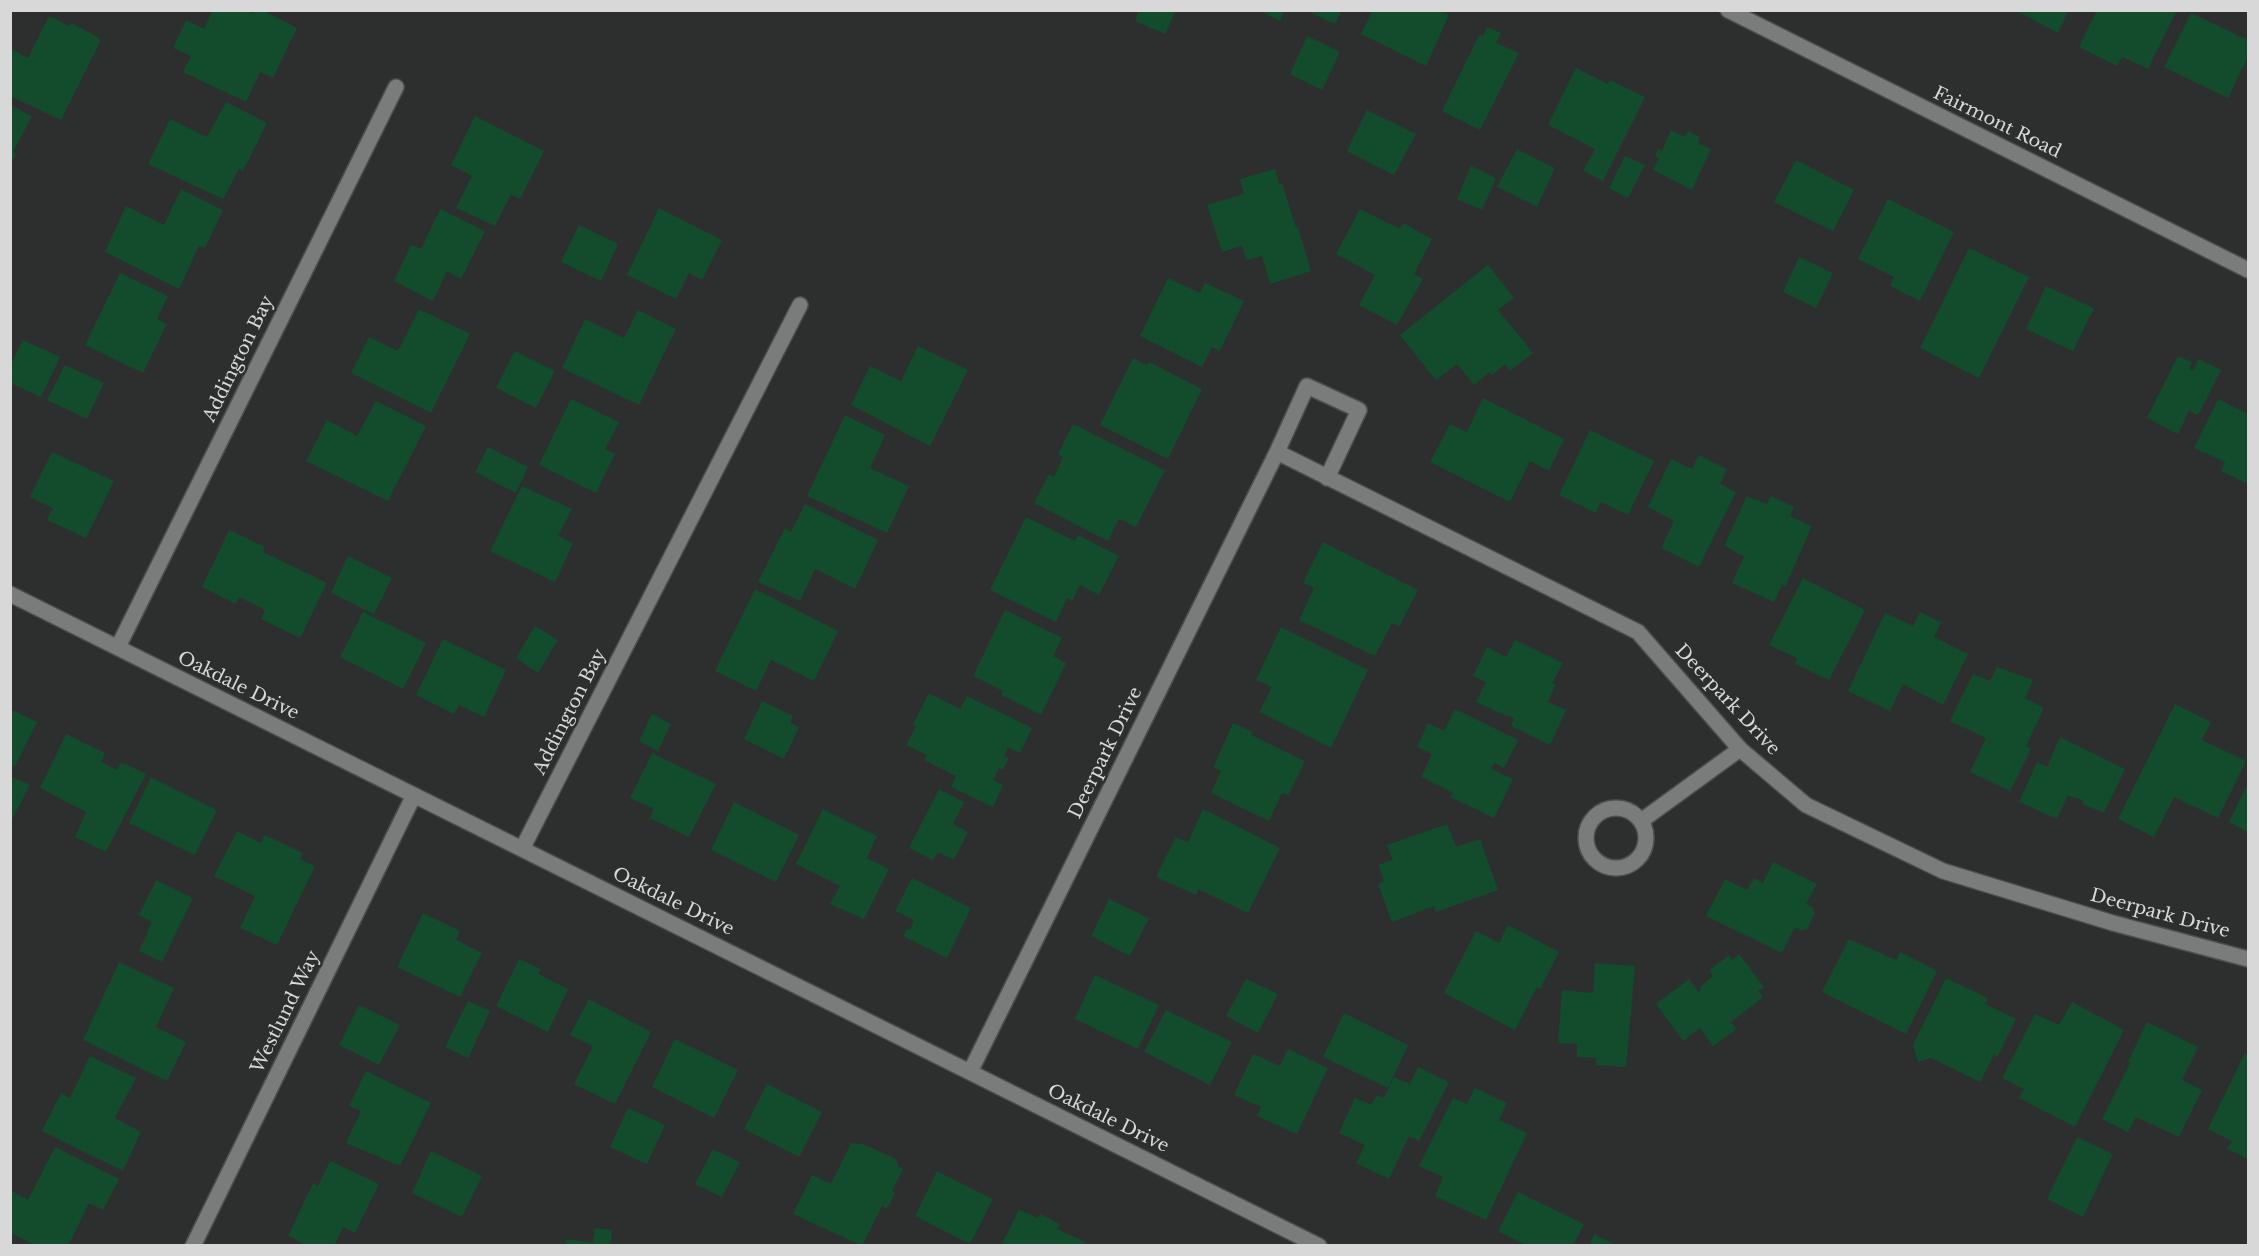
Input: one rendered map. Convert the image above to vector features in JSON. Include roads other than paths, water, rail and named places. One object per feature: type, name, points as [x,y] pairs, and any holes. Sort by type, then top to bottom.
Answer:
[{"type":"street","name":"Fairmont Road","points":[[1728,10],[2248,270]]},
{"type":"street","name":"Addington Bay","points":[[118,647],[396,87]]},
{"type":"street","name":"Addington Bay","points":[[522,849],[800,305]]},
{"type":"street","name":"Deerpark Drive","points":[[970,1072],[1277,452],[1307,386],[1359,410],[1328,477]]},
{"type":"street","name":"Deerpark Drive","points":[[1277,452],[1638,632],[1740,748],[1806,805],[1943,871],[2114,923],[2248,959]]},
{"type":"street","name":"Oakdale Drive","points":[[10,594],[1319,1245]]},
{"type":"street","points":[[1641,821],[1740,748]]},
{"type":"street","name":"Westlund Way","points":[[192,1245],[414,795]]},
{"type":"street","points":[[1619,808],[1629,810],[1641,821],[1647,836],[1646,847],[1634,863],[1624,868],[1614,869],[1595,861],[1586,842],[1591,821],[1599,813],[1619,808]]}]
